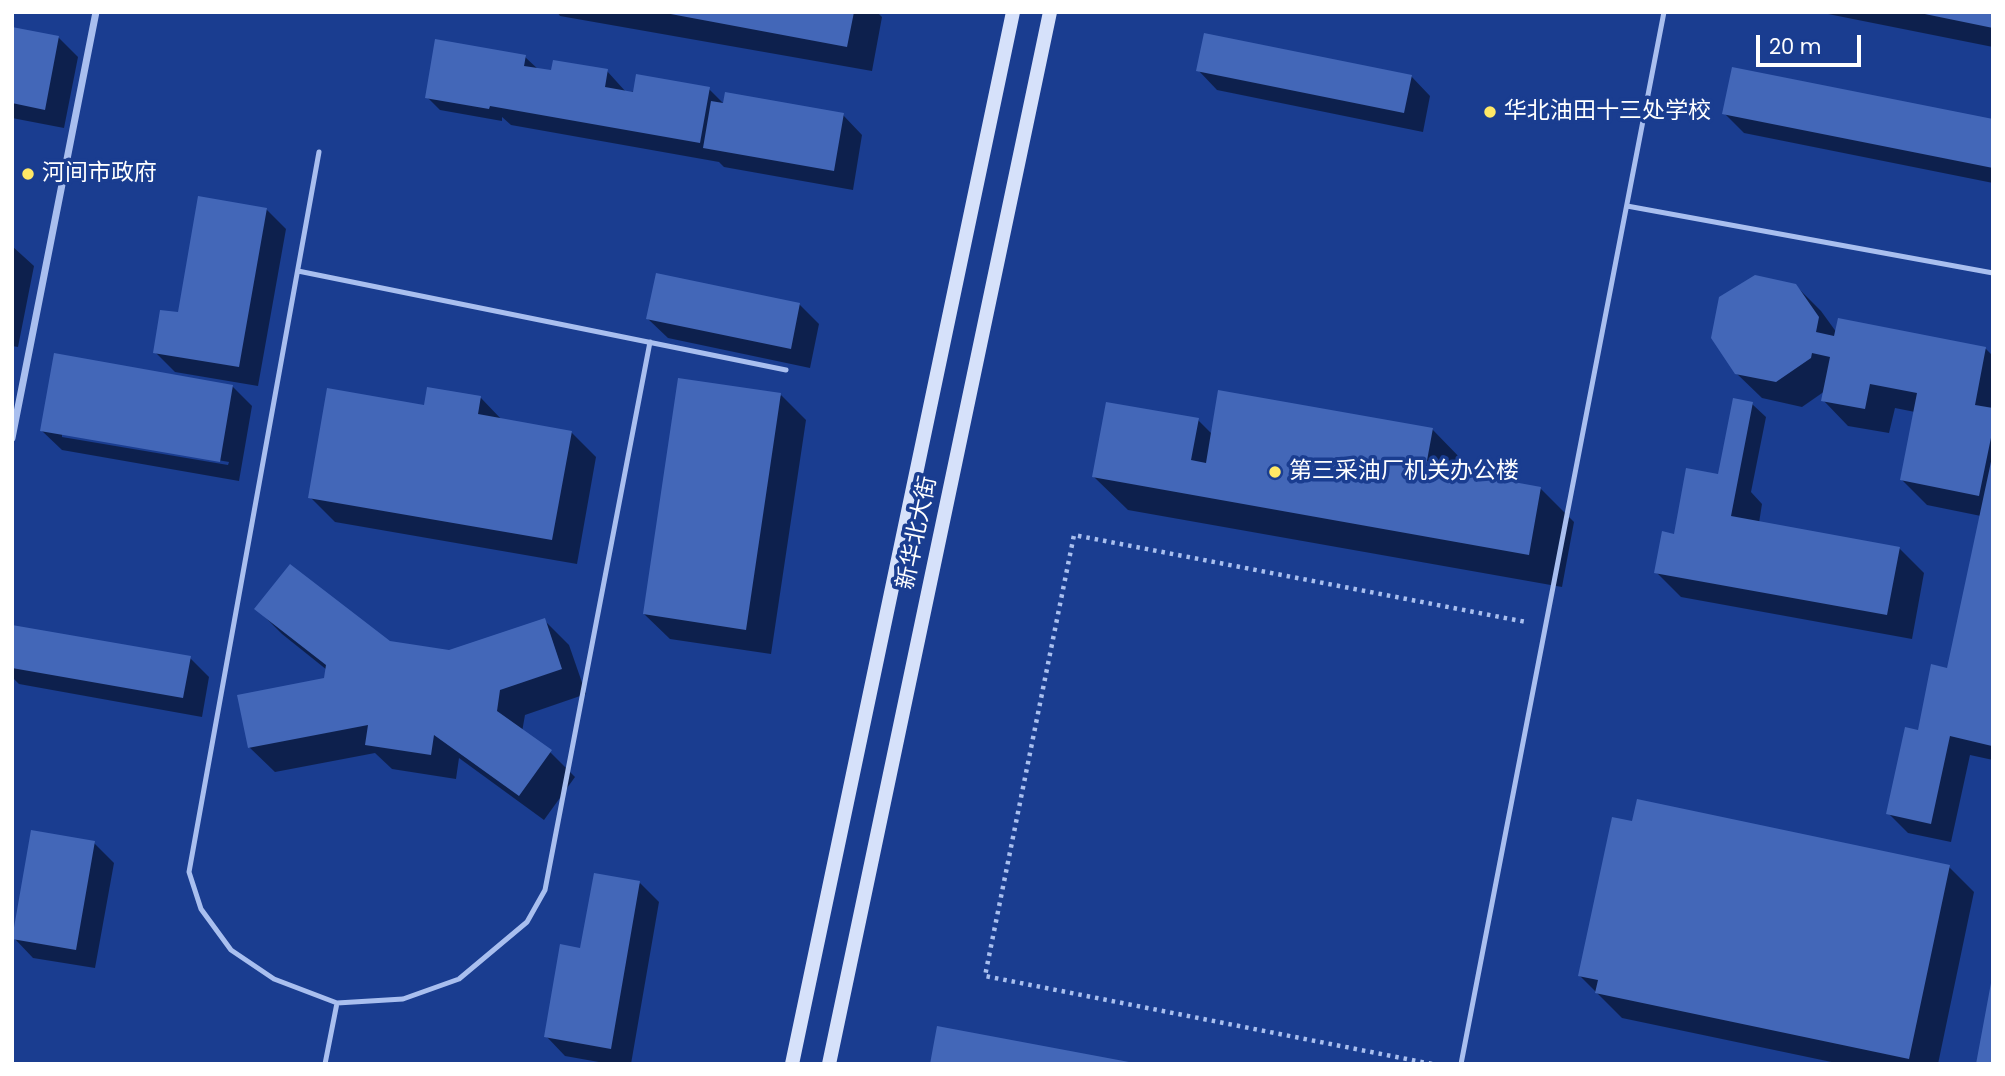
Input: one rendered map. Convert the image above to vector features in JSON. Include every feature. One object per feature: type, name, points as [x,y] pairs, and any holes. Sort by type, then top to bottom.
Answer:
[{"type":"main road","name":"新华北大街","points":[[792,1064],[1013,12]]},
{"type":"main road","name":"新华北大街","points":[[830,1064],[1050,12]]},
{"type":"street","points":[[12,438],[96,12]]},
{"type":"lane","points":[[1461,1064],[1664,12]]},
{"type":"lane","points":[[319,152],[189,872],[201,909],[231,950],[274,979],[337,1003],[403,999],[459,979],[527,922],[545,890],[650,342]]},
{"type":"lane","points":[[1627,206],[1993,273]]},
{"type":"lane","points":[[298,271],[786,370]]},
{"type":"lane","points":[[325,1064],[337,1003]]},
{"type":"path","points":[[1432,1064],[985,976],[1074,535],[1528,623]]},
{"type":"building","points":[[660,12],[854,12],[847,47]]},
{"type":"building","points":[[1993,12],[1993,28],[1920,13]]},
{"type":"building","points":[[12,27],[59,36],[45,110],[12,103]]},
{"type":"building","points":[[1204,33],[1412,75],[1404,113],[1196,71]]},
{"type":"building","points":[[435,39],[526,55],[524,66],[551,70],[553,60],[608,69],[605,87],[633,92],[636,74],[710,87],[700,143],[490,106],[489,109],[425,98]]},
{"type":"building","points":[[1732,67],[1993,119],[1993,168],[1722,114]]},
{"type":"building","points":[[725,92],[844,113],[834,171],[703,148],[711,101],[723,103]]},
{"type":"building","points":[[198,196],[267,208],[239,367],[153,353],[160,310],[178,312]]},
{"type":"building","points":[[656,273],[800,303],[791,349],[646,319]]},
{"type":"building","points":[[1755,275],[1796,284],[1819,317],[1816,332],[1834,336],[1838,318],[1986,347],[1975,405],[1993,408],[1993,428],[1979,496],[1900,480],[1917,393],[1870,384],[1865,409],[1821,401],[1830,357],[1812,353],[1811,358],[1776,382],[1735,374],[1711,338],[1719,297]]},
{"type":"building","points":[[54,353],[233,385],[220,462],[40,431]]},
{"type":"building","points":[[678,378],[781,393],[746,630],[643,614]]},
{"type":"building","points":[[427,387],[481,396],[478,414],[572,431],[552,540],[308,498],[327,388],[424,405]]},
{"type":"building","name":"第三采油厂机关办公楼","points":[[1218,390],[1433,428],[1426,466],[1541,487],[1529,555],[1092,477],[1106,402],[1199,418],[1191,460],[1206,463]]},
{"type":"building","points":[[1733,398],[1753,402],[1731,516],[1900,547],[1887,615],[1654,573],[1662,531],[1674,534],[1686,468],[1718,474]]},
{"type":"building","points":[[1992,457],[1992,746],[1950,736],[1931,824],[1886,814],[1905,727],[1918,730],[1931,664],[1947,668]]},
{"type":"building","points":[[290,564],[390,641],[449,650],[545,618],[562,669],[500,690],[497,711],[552,750],[519,796],[434,735],[431,755],[365,745],[368,725],[248,748],[237,695],[324,678],[326,665],[254,609]]},
{"type":"building","points":[[12,625],[191,656],[183,698],[12,668]]},
{"type":"building","points":[[1637,799],[1950,865],[1909,1059],[1595,993],[1598,980],[1578,976],[1612,817],[1632,821]]},
{"type":"building","points":[[31,830],[95,841],[76,950],[12,939]]},
{"type":"building","points":[[594,873],[640,881],[611,1049],[544,1037],[560,944],[580,948]]},
{"type":"building","points":[[1991,983],[1993,1064],[1976,1064]]},
{"type":"building","points":[[937,1026],[1129,1062],[930,1064]]},
{"type":"place","name":"华北油田十三处学校","points":[[1490,112]]},
{"type":"place","name":"河间市政府","points":[[28,174]]},
{"type":"place","name":"第三采油厂机关办公楼","points":[[1275,472]]}]
